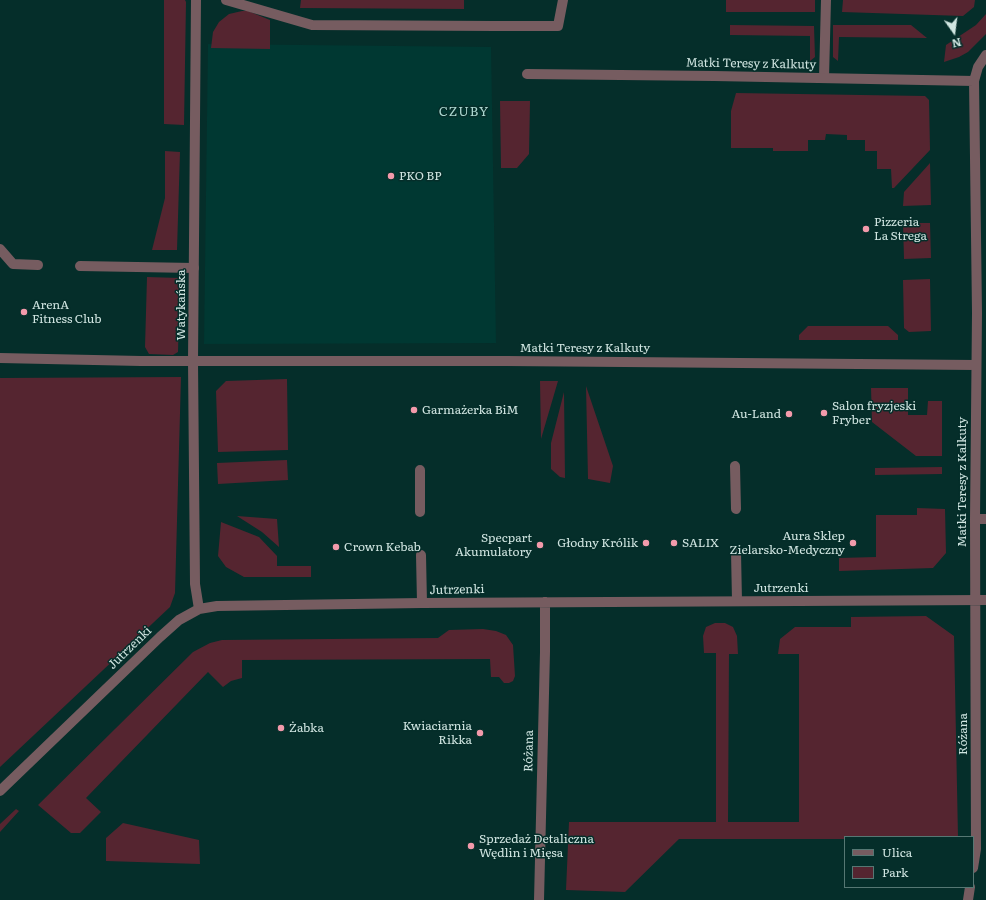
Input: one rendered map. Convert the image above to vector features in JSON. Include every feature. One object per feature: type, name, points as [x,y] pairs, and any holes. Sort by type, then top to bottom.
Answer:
[{"type":"street","name":"Watykańska","points":[[196,0],[193,361],[195,584],[199,609]]},
{"type":"street","points":[[226,0],[312,25],[487,26],[558,26],[563,0]]},
{"type":"street","points":[[824,78],[826,0]]},
{"type":"street","name":"Matki Teresy z Kalkuty","points":[[975,600],[977,313],[974,81],[978,67],[986,55]]},
{"type":"street","name":"Matki Teresy z Kalkuty","points":[[527,74],[974,81]]},
{"type":"street","points":[[0,249],[13,264],[38,265]]},
{"type":"street","points":[[80,266],[194,268]]},
{"type":"street","name":"Matki Teresy z Kalkuty","points":[[0,358],[140,361],[514,361],[976,365]]},
{"type":"street","points":[[735,466],[736,508]]},
{"type":"street","points":[[420,470],[420,512]]},
{"type":"street","points":[[975,519],[986,519]]},
{"type":"street","points":[[736,552],[738,601]]},
{"type":"street","points":[[422,555],[422,603]]},
{"type":"street","name":"Różana","points":[[974,862],[976,849],[975,600]]},
{"type":"street","name":"Jutrzenki","points":[[0,791],[160,637],[179,620],[199,609],[217,606],[422,603],[986,600]]},
{"type":"street","name":"Różana","points":[[539,900],[545,602]]},
{"type":"street","points":[[968,900],[970,888]]},
{"type":"shaded area","points":[[208,44],[491,47],[496,343],[204,344]]},
{"type":"green space","points":[[164,0],[185,0],[186,2],[184,125],[164,124]]},
{"type":"green space","points":[[301,0],[464,0],[464,9],[300,8]]},
{"type":"green space","points":[[726,0],[815,0],[815,12],[726,12]]},
{"type":"green space","points":[[843,0],[975,0],[974,7],[963,16],[842,12]]},
{"type":"green space","points":[[248,11],[270,20],[270,49],[211,48],[213,32],[219,22],[229,14]]},
{"type":"green space","points":[[986,14],[986,34],[968,52],[944,62],[946,45],[976,25]]},
{"type":"green space","points":[[730,25],[814,26],[815,57],[810,61],[810,36],[730,35]]},
{"type":"green space","points":[[833,25],[911,25],[927,38],[839,37],[838,61],[833,57]]},
{"type":"green space","points":[[736,93],[925,96],[929,100],[930,150],[894,188],[892,188],[891,169],[877,169],[877,151],[865,151],[865,140],[847,140],[847,135],[826,134],[825,140],[808,140],[808,151],[773,151],[773,148],[731,148],[731,111]]},
{"type":"green space","points":[[500,101],[530,101],[529,154],[517,168],[501,168]]},
{"type":"green space","points":[[165,151],[180,152],[177,250],[152,250],[165,198]]},
{"type":"green space","points":[[930,163],[931,205],[903,206],[904,192]]},
{"type":"green space","points":[[903,223],[930,223],[931,258],[904,259]]},
{"type":"green space","points":[[147,277],[180,278],[178,352],[173,355],[149,354],[145,347]]},
{"type":"green space","points":[[930,279],[931,331],[909,332],[904,328],[903,280]]},
{"type":"green space","points":[[808,326],[888,326],[898,335],[898,340],[799,340],[799,335]]},
{"type":"green space","points":[[181,377],[175,593],[170,607],[0,767],[0,378]]},
{"type":"green space","points":[[287,379],[288,450],[218,452],[216,391],[226,381]]},
{"type":"green space","points":[[540,381],[558,381],[541,439]]},
{"type":"green space","points":[[586,386],[613,466],[610,483],[588,479]]},
{"type":"green space","points":[[871,388],[908,388],[908,415],[927,415],[928,401],[942,401],[942,456],[916,456],[872,422]]},
{"type":"green space","points":[[564,392],[565,478],[560,477],[551,469],[551,443]]},
{"type":"green space","points":[[287,460],[288,480],[218,484],[217,463]]},
{"type":"green space","points":[[942,467],[942,474],[875,475],[875,468]]},
{"type":"green space","points":[[917,508],[945,509],[946,553],[933,568],[839,571],[839,558],[876,557],[876,515],[917,515]]},
{"type":"green space","points":[[237,516],[277,519],[279,547],[262,532]]},
{"type":"green space","points":[[221,522],[259,537],[277,556],[277,566],[311,566],[311,577],[244,577],[226,567],[218,556]]},
{"type":"green space","points":[[926,616],[954,636],[958,836],[844,836],[844,839],[679,839],[625,892],[566,890],[569,822],[716,822],[716,653],[704,653],[703,636],[706,627],[715,623],[725,623],[733,627],[737,636],[738,654],[729,654],[728,822],[799,822],[799,654],[778,654],[780,639],[795,627],[851,627],[851,617]]},
{"type":"green space","points":[[483,629],[496,631],[506,635],[513,645],[515,676],[513,681],[504,683],[499,677],[491,677],[490,659],[242,660],[242,678],[231,681],[223,687],[208,672],[86,798],[101,812],[80,833],[71,833],[38,805],[193,652],[210,643],[222,640],[438,638],[449,630]]},
{"type":"green space","points":[[16,809],[19,811],[0,832],[0,824]]},
{"type":"green space","points":[[123,823],[199,840],[200,864],[106,861],[106,838]]},
{"type":"place","name":"PKO BP","points":[[391,176]]},
{"type":"place","name":"Pizzeria La Strega","points":[[866,229]]},
{"type":"place","name":"ArenA Fitness Club","points":[[24,312]]},
{"type":"place","name":"Garmażerka BiM","points":[[414,410]]},
{"type":"place","name":"Salon fryzjeski Fryber","points":[[824,413]]},
{"type":"place","name":"Au-Land","points":[[789,414]]},
{"type":"place","name":"Głodny Królik","points":[[646,543]]},
{"type":"place","name":"SALIX","points":[[674,543]]},
{"type":"place","name":"Aura Sklep Zielarsko-Medyczny","points":[[853,543]]},
{"type":"place","name":"Specpart Akumulatory","points":[[540,545]]},
{"type":"place","name":"Crown Kebab","points":[[336,547]]},
{"type":"place","name":"Żabka","points":[[281,728]]},
{"type":"place","name":"Kwiaciarnia Rikka","points":[[480,733]]},
{"type":"place","name":"Sprzedaż Detaliczna Wędlin i Mięsa","points":[[471,846]]},
{"type":"district","name":"CZUBY","points":[[464,112]]}]
